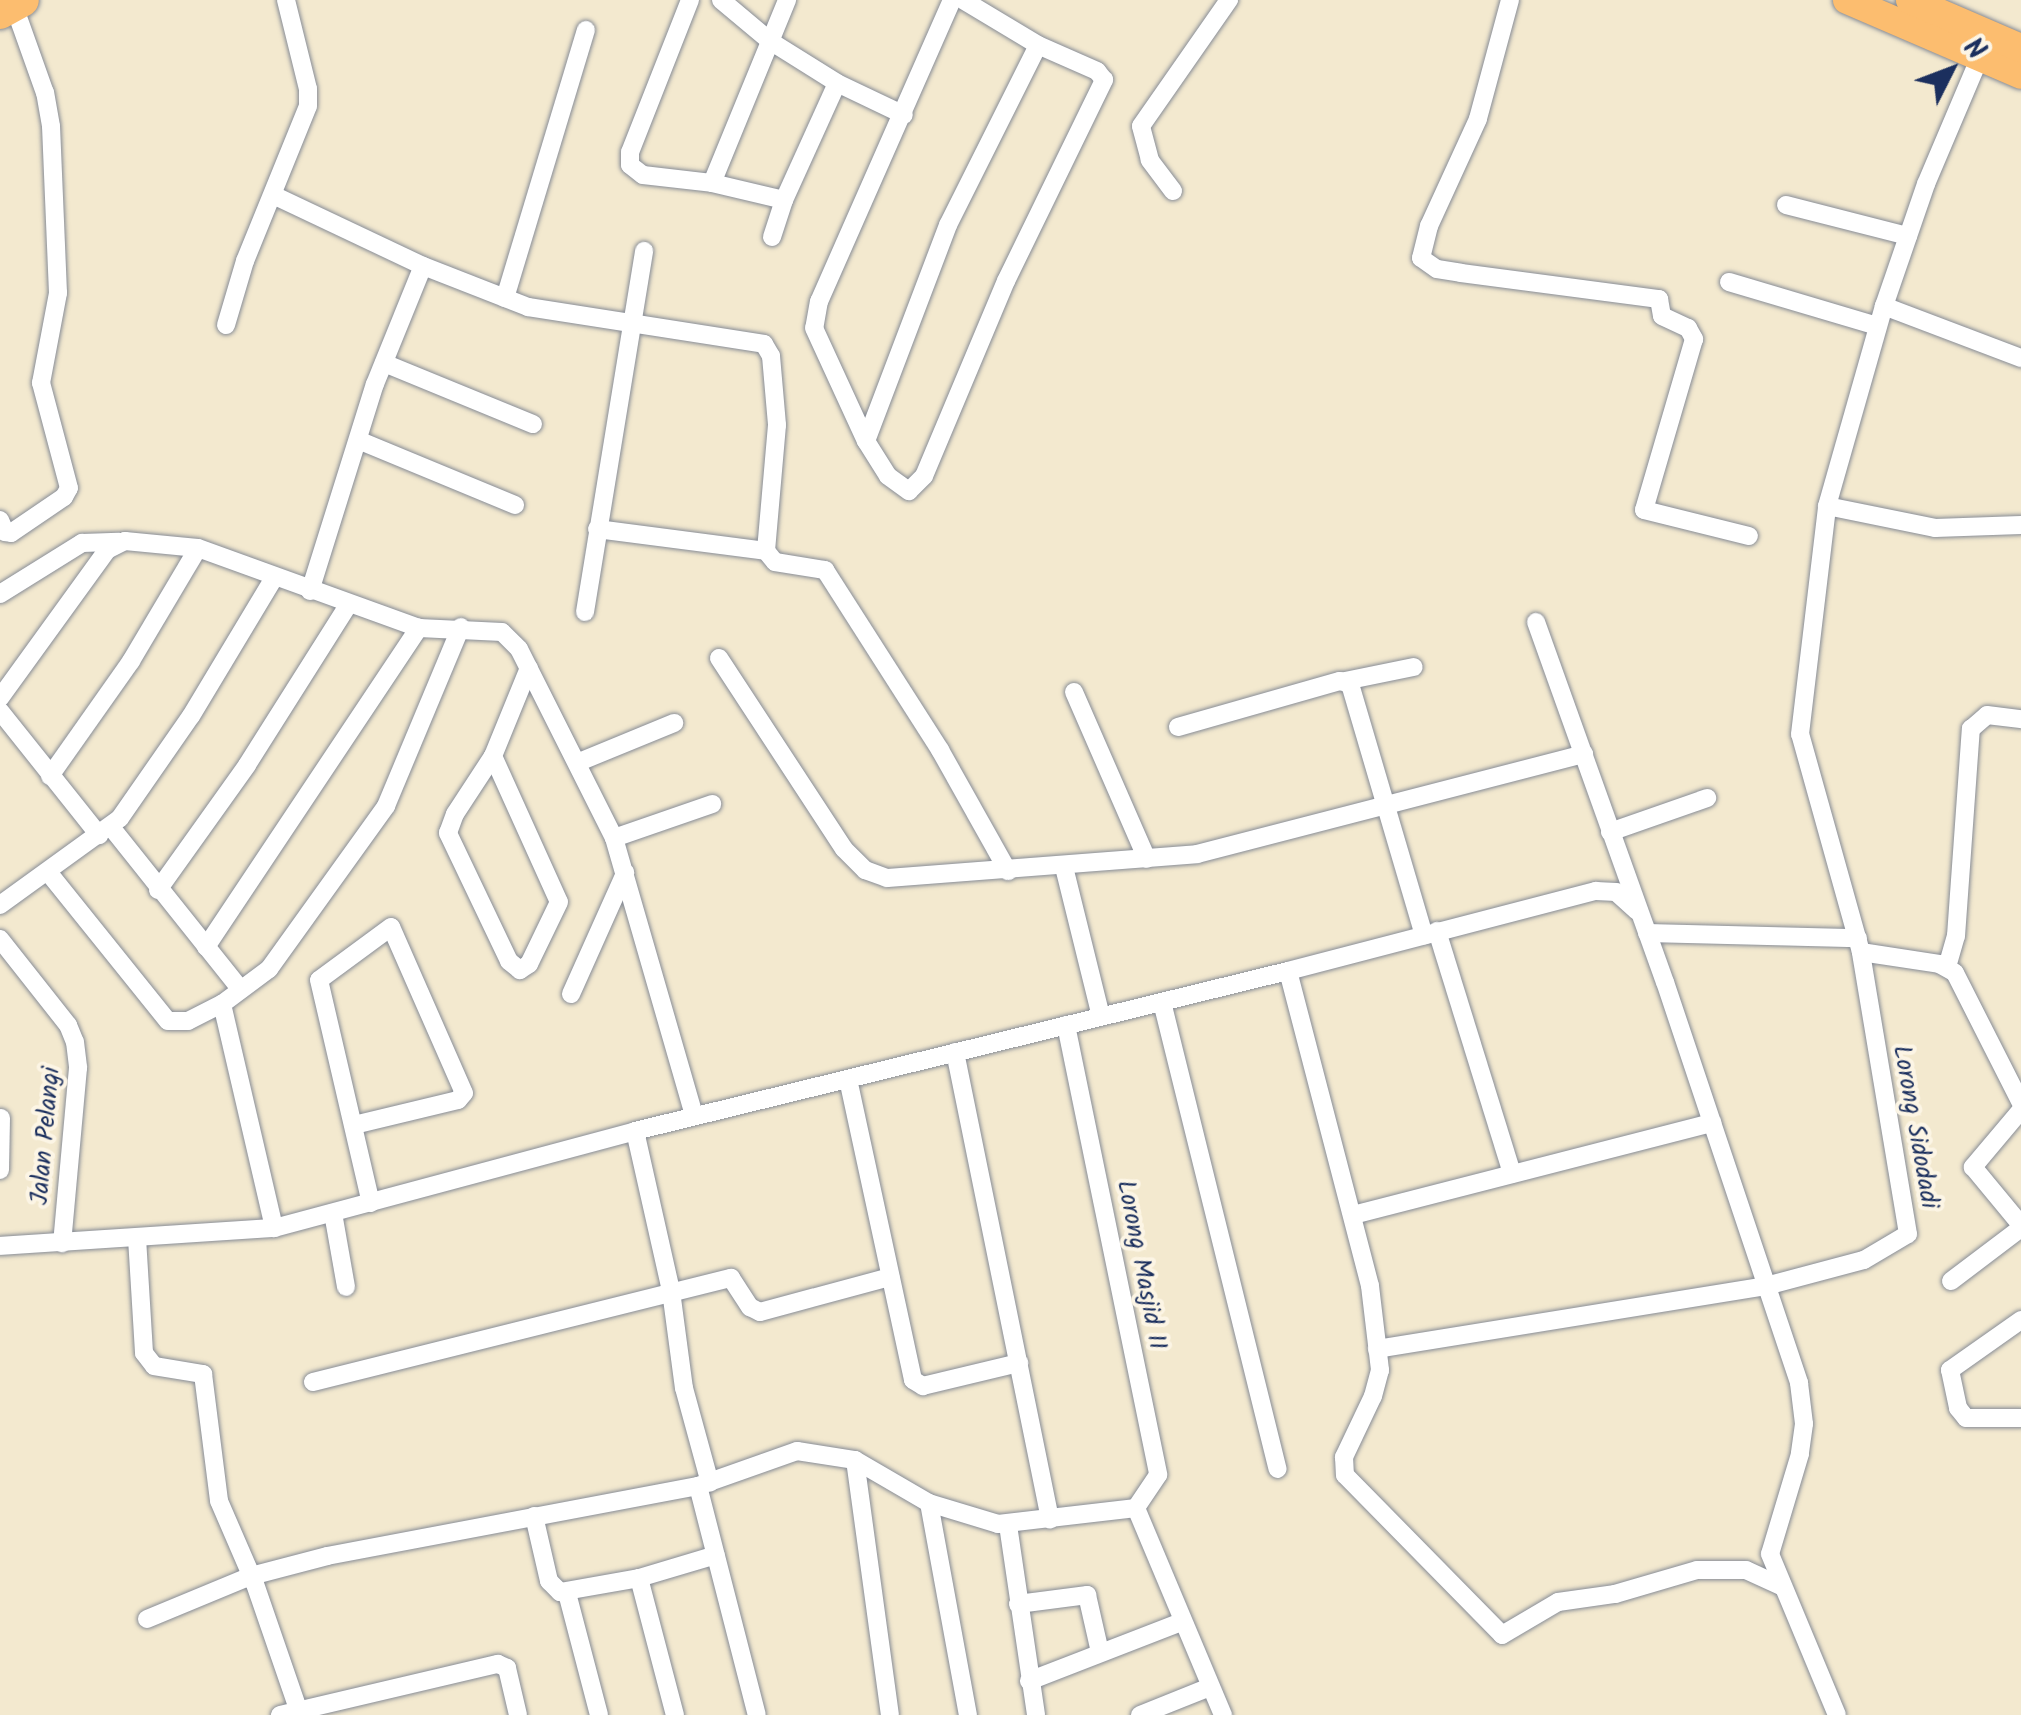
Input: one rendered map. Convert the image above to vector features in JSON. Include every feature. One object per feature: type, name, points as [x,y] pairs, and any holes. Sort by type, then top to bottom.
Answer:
[{"type":"main road","points":[[1848,0],[2021,75]]},
{"type":"main road","points":[[1910,0],[2021,48]]},
{"type":"street","points":[[226,325],[309,100],[286,0]]},
{"type":"street","points":[[690,0],[629,160],[643,175],[712,183],[784,200]]},
{"type":"street","points":[[721,0],[770,41],[838,83],[904,115]]},
{"type":"street","points":[[712,183],[788,0]]},
{"type":"street","points":[[952,0],[820,301],[814,328],[866,441],[896,485],[909,491],[916,488],[1006,281],[1104,80],[1097,71],[1038,45],[963,0]]},
{"type":"street","points":[[1173,191],[1150,160],[1141,126],[1228,0]]},
{"type":"street","points":[[1510,0],[1483,105],[1429,226],[1421,258],[1437,269],[1461,274],[1659,299],[1665,319],[1688,328],[1694,339],[1644,510],[1749,536]]},
{"type":"street","points":[[0,520],[5,532],[11,533],[64,497],[69,488],[41,383],[58,293],[51,126],[45,93],[12,6]]},
{"type":"street","points":[[505,298],[586,30]]},
{"type":"street","points":[[866,441],[948,225],[1038,45]]},
{"type":"street","points":[[1860,945],[1800,734],[1828,506],[1884,306],[1980,58]]},
{"type":"street","points":[[772,237],[784,200],[838,83]]},
{"type":"street","points":[[272,194],[423,266],[550,312],[760,342],[770,352],[777,425],[766,551]]},
{"type":"street","points":[[1786,204],[1908,236]]},
{"type":"street","points":[[584,612],[644,251]]},
{"type":"street","points":[[310,590],[384,363],[423,266]]},
{"type":"street","points":[[1729,282],[1878,326]]},
{"type":"street","points":[[1884,306],[2021,358]]},
{"type":"street","points":[[384,363],[533,424]]},
{"type":"street","points":[[358,440],[516,505]]},
{"type":"street","points":[[1828,506],[1934,528],[2021,524]]},
{"type":"street","points":[[597,529],[766,551],[776,562],[818,566],[830,576],[940,750],[1008,871]]},
{"type":"street","points":[[0,698],[107,550],[119,542]]},
{"type":"street","points":[[0,594],[82,543],[166,542],[198,548],[419,628],[461,627],[502,632],[519,649],[614,838],[694,1116]]},
{"type":"street","points":[[50,776],[131,661],[198,548]]},
{"type":"street","points":[[0,905],[105,832],[191,716],[274,578]]},
{"type":"street","points":[[158,890],[247,766],[348,605]]},
{"type":"street","points":[[1536,622],[1712,1123],[1804,1406],[1800,1454],[1771,1548],[1772,1563],[1837,1715]]},
{"type":"street","points":[[48,872],[168,1021],[181,1023],[222,1004],[269,970],[386,806],[461,627]]},
{"type":"street","points":[[206,948],[419,628]]},
{"type":"street","points":[[718,658],[830,828],[865,870],[878,876],[906,878],[1064,867],[1214,850],[1584,754]]},
{"type":"street","points":[[1178,728],[1344,681],[1414,667]]},
{"type":"street","points":[[492,756],[559,902],[529,964],[520,970],[509,961],[448,833],[455,814],[492,756],[529,668]]},
{"type":"street","points":[[1344,681],[1352,687],[1384,807],[1512,1174]]},
{"type":"street","points":[[1074,692],[1146,858]]},
{"type":"street","points":[[1947,967],[1956,936],[1971,729],[1987,715],[2021,718]]},
{"type":"street","points":[[3,724],[158,890],[242,990]]},
{"type":"street","points":[[579,762],[674,724]]},
{"type":"street","points":[[1610,832],[1707,798]]},
{"type":"street","points":[[614,838],[712,804]]},
{"type":"street","points":[[1064,867],[1100,1017]]},
{"type":"street","points":[[571,994],[625,873]]},
{"type":"street","points":[[0,1246],[274,1228],[634,1131],[1288,972],[1604,890],[1624,897],[1637,911]]},
{"type":"street","points":[[354,1125],[458,1100],[464,1093],[391,927],[318,980],[371,1202]]},
{"type":"street","points":[[1647,934],[1860,945],[1947,967],[1962,983],[2021,1106],[1973,1167],[2021,1226],[1951,1281]]},
{"type":"street","name":"Jalan Pelangi","points":[[0,939],[68,1024],[75,1042],[78,1068],[62,1244]]},
{"type":"street","name":"Lorong Sidodadi","points":[[1766,1286],[1864,1260],[1908,1234],[1860,945]]},
{"type":"street","points":[[1288,972],[1367,1267],[1378,1349],[1378,1382],[1342,1468],[1502,1635],[1558,1602],[1616,1594],[1697,1570],[1746,1570],[1783,1587]]},
{"type":"street","points":[[1162,1002],[1278,1469]]},
{"type":"street","points":[[222,1004],[274,1228]]},
{"type":"street","name":"Lorong Masjid II","points":[[1066,1025],[1158,1475],[1136,1508]]},
{"type":"street","points":[[955,1052],[1050,1519]]},
{"type":"street","points":[[848,1078],[916,1384],[923,1386],[1019,1363]]},
{"type":"street","points":[[0,1170],[1,1118]]},
{"type":"street","points":[[1353,1215],[1712,1123]]},
{"type":"street","points":[[634,1131],[671,1291],[684,1388],[716,1554],[757,1715]]},
{"type":"street","points":[[333,1213],[346,1287]]},
{"type":"street","points":[[138,1238],[144,1354],[159,1368],[197,1370],[203,1374],[219,1501],[252,1576],[293,1714],[498,1664],[507,1668],[518,1715]]},
{"type":"street","points":[[313,1382],[731,1278],[750,1306],[760,1312],[890,1276]]},
{"type":"street","points":[[1378,1349],[1766,1286]]},
{"type":"street","points":[[2020,1418],[1966,1418],[1958,1408],[1950,1370],[2021,1320]]},
{"type":"street","points":[[147,1619],[252,1576],[350,1550],[704,1484],[797,1451],[855,1460],[929,1503],[1008,1525],[1136,1508],[1223,1715]]},
{"type":"street","points":[[855,1460],[890,1715]]},
{"type":"street","points":[[929,1503],[968,1715]]},
{"type":"street","points":[[534,1516],[549,1580],[567,1593],[599,1715]]},
{"type":"street","points":[[1008,1525],[1036,1715]]},
{"type":"street","points":[[567,1593],[639,1578],[716,1554]]},
{"type":"street","points":[[639,1578],[676,1715]]},
{"type":"street","points":[[1018,1604],[1088,1595],[1100,1652]]},
{"type":"street","points":[[1030,1681],[1182,1622]]},
{"type":"street","points":[[1140,1715],[1210,1688]]}]
